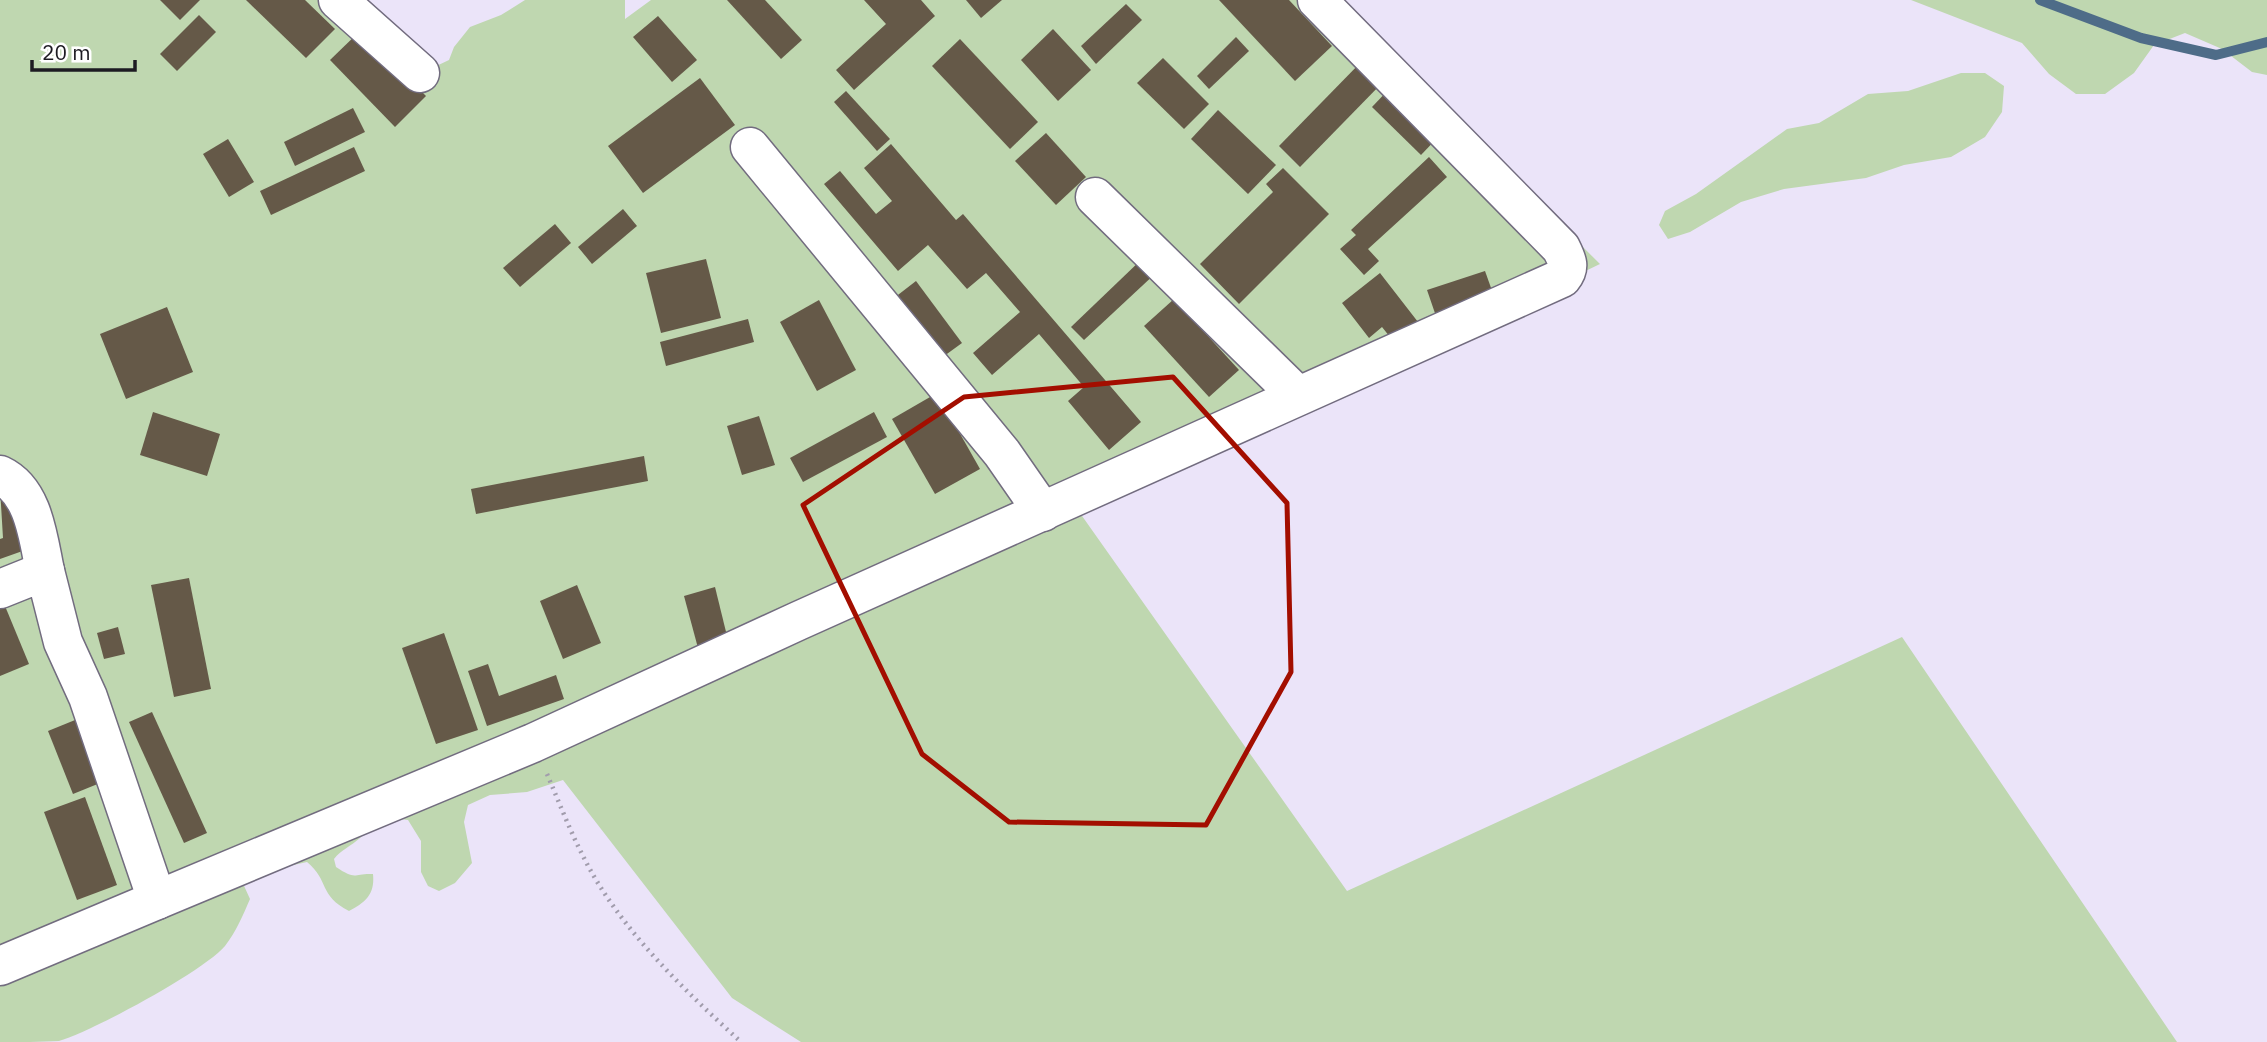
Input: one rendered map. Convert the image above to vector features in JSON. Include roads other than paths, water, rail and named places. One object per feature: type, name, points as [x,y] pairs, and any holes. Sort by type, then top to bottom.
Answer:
[{"type":"lane","points":[[338,0],[420,73]]},
{"type":"lane","points":[[0,966],[533,743],[1562,278],[1568,271],[1568,261],[1561,248],[1317,0]]},
{"type":"lane","points":[[750,148],[1002,453],[1044,512]]},
{"type":"lane","points":[[1095,197],[1298,396]]},
{"type":"lane","points":[[0,475],[20,489],[36,527],[63,642],[88,697],[157,900]]},
{"type":"lane","points":[[0,589],[45,571]]},
{"type":"waterway","points":[[2040,0],[2141,38],[2216,55],[2267,42]]}]
